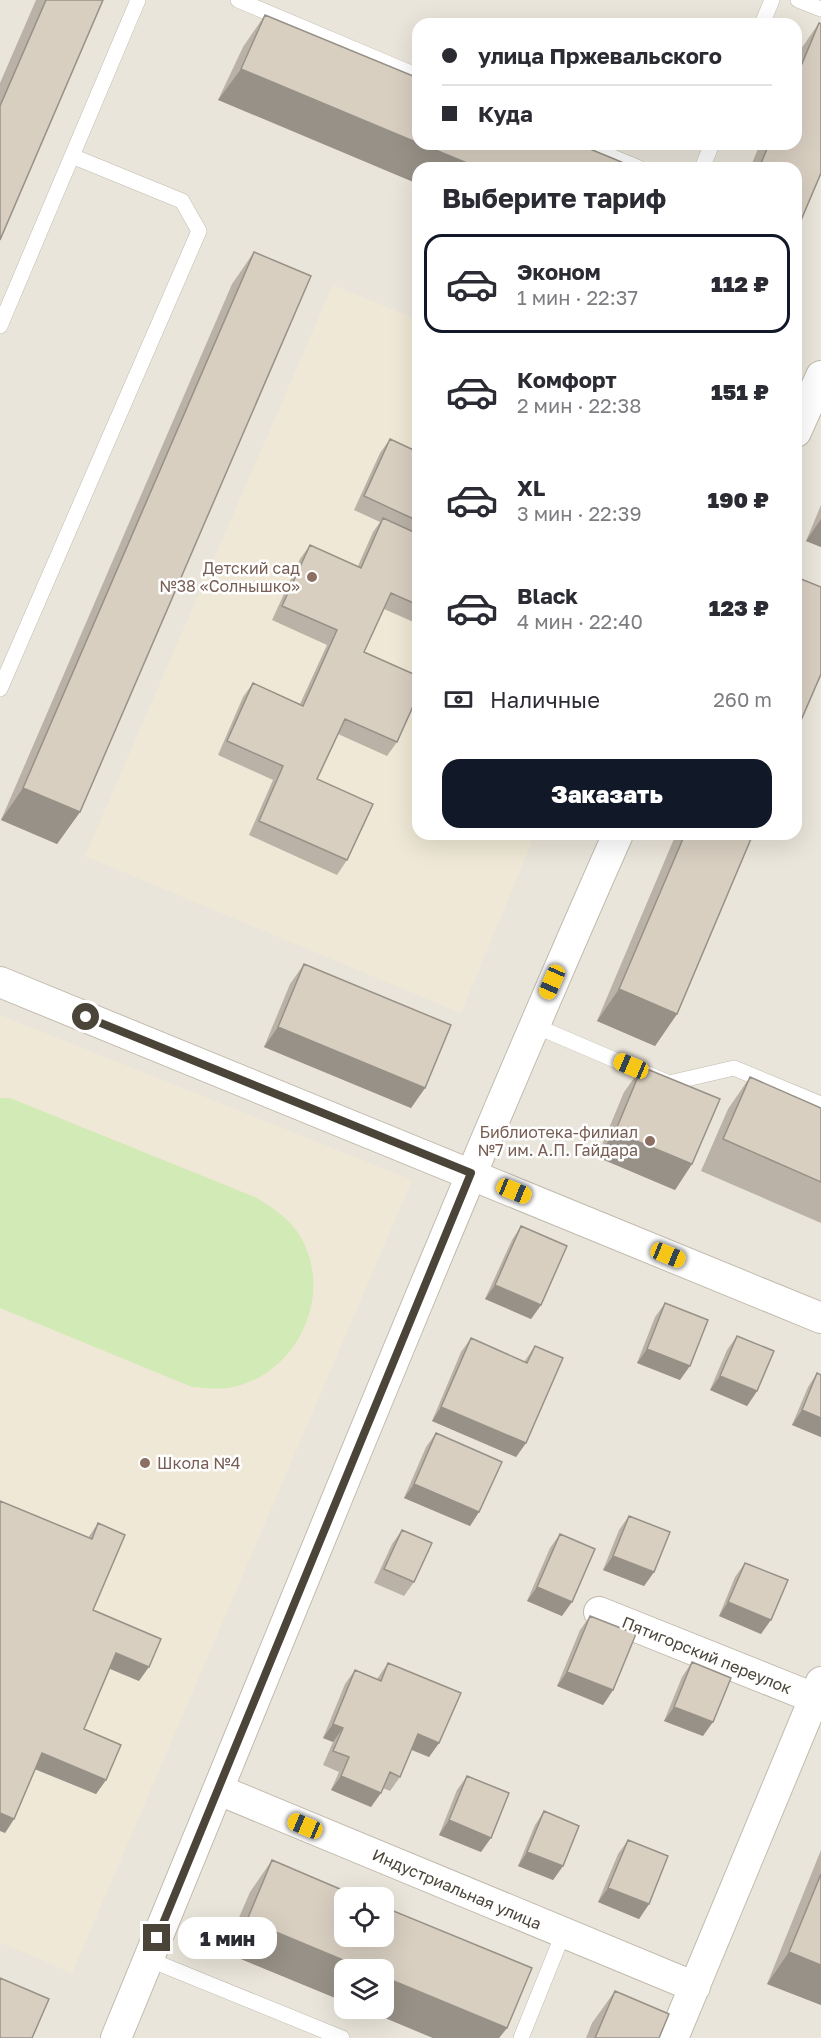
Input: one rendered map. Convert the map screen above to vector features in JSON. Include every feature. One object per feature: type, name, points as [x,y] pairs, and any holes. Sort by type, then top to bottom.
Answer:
[{"type":"street","points":[[802,413],[809,391]]},
{"type":"street","points":[[116,2038],[471,1173],[533,1025],[615,840]]},
{"type":"street","points":[[0,982],[821,1318]]},
{"type":"street","name":"Пятигорский переулок","points":[[599,1612],[818,1690]]},
{"type":"street","points":[[674,2038],[818,1690]]},
{"type":"street","name":"Индустриальная улица","points":[[219,1790],[695,1987]]},
{"type":"lane","points":[[0,326],[138,0]]},
{"type":"lane","points":[[238,0],[412,73]]},
{"type":"lane","points":[[764,18],[772,0]]},
{"type":"lane","points":[[798,0],[821,9]]},
{"type":"lane","points":[[596,150],[624,162]]},
{"type":"lane","points":[[0,689],[199,231],[182,201],[72,156]]},
{"type":"lane","points":[[533,1025],[669,1083],[734,1068],[821,1104]]},
{"type":"lane","points":[[521,2038],[563,1934]]},
{"type":"lane","points":[[148,1959],[342,2038]]},
{"type":"shaded area","points":[[0,0],[821,0],[821,2038],[0,2038]]},
{"type":"shaded area","name":"Детский сад №38 «Солнышко»","points":[[333,285],[412,318],[412,840],[533,840],[461,1013],[85,856]]},
{"type":"shaded area","name":"Школа №4","points":[[0,1015],[412,1180],[72,1973],[0,1942]]},
{"type":"green space","points":[[0,1098],[10,1098],[257,1198],[273,1208],[296,1230],[308,1253],[313,1277],[312,1301],[305,1325],[294,1346],[277,1364],[257,1378],[233,1387],[218,1389],[192,1387],[0,1308]]},
{"type":"building","points":[[46,0],[103,0],[0,240],[0,106]]},
{"type":"building","points":[[265,15],[412,76],[412,140],[241,69]]},
{"type":"building","points":[[819,23],[821,24],[821,173],[802,218],[802,162],[762,162],[766,150],[802,150],[802,64]]},
{"type":"building","points":[[436,150],[592,150],[622,162],[464,162]]},
{"type":"building","points":[[254,252],[311,276],[80,812],[23,788]]},
{"type":"building","points":[[390,439],[412,449],[412,518],[364,496]]},
{"type":"building","points":[[383,518],[412,531],[412,602],[391,593],[364,652],[412,673],[412,708],[397,742],[345,719],[317,779],[373,804],[347,860],[259,821],[283,766],[227,741],[253,683],[303,706],[337,630],[282,606],[310,545],[361,568]]},
{"type":"building","points":[[802,579],[821,587],[821,674],[802,718]]},
{"type":"building","points":[[682,840],[750,840],[677,1014],[619,989]]},
{"type":"building","points":[[304,964],[451,1025],[425,1088],[278,1027]]},
{"type":"building","points":[[642,1067],[720,1099],[692,1164],[615,1132]]},
{"type":"building","points":[[750,1077],[821,1108],[821,1182],[723,1139]]},
{"type":"building","points":[[521,1226],[567,1246],[541,1305],[495,1285]]},
{"type":"building","points":[[665,1303],[708,1320],[690,1366],[647,1349]]},
{"type":"building","points":[[737,1336],[774,1351],[757,1391],[720,1376]]},
{"type":"building","points":[[471,1338],[527,1363],[535,1346],[563,1358],[526,1443],[441,1407]]},
{"type":"building","points":[[817,1373],[821,1375],[821,1418],[802,1410]]},
{"type":"building","points":[[436,1433],[502,1462],[479,1512],[414,1484]]},
{"type":"building","points":[[0,1501],[92,1539],[98,1523],[125,1535],[93,1610],[161,1639],[149,1667],[116,1653],[84,1729],[121,1745],[106,1780],[42,1753],[14,1819],[0,1813]]},
{"type":"building","points":[[629,1516],[670,1532],[654,1572],[613,1556]]},
{"type":"building","points":[[402,1530],[432,1543],[414,1582],[384,1569]]},
{"type":"building","points":[[560,1534],[595,1549],[572,1602],[537,1587]]},
{"type":"building","points":[[745,1563],[788,1580],[771,1620],[728,1602]]},
{"type":"building","points":[[590,1616],[636,1634],[613,1690],[567,1672]]},
{"type":"building","points":[[692,1662],[731,1678],[713,1722],[674,1707]]},
{"type":"building","points":[[388,1663],[461,1693],[439,1743],[418,1734],[400,1777],[390,1772],[381,1793],[341,1776],[349,1757],[333,1751],[343,1728],[333,1724],[355,1670],[381,1681]]},
{"type":"building","points":[[467,1776],[509,1793],[491,1838],[449,1820]]},
{"type":"building","points":[[544,1811],[579,1826],[563,1866],[527,1852]]},
{"type":"building","points":[[628,1840],[668,1856],[649,1904],[608,1888]]},
{"type":"building","points":[[272,1860],[335,1887],[334,1947],[394,1947],[394,1911],[532,1968],[507,2028],[394,1981],[394,1959],[341,1959],[247,1920]]},
{"type":"building","points":[[821,1874],[821,1965],[789,1952]]},
{"type":"building","points":[[0,1978],[49,1999],[32,2038],[0,2038]]},
{"type":"building","points":[[615,1991],[669,2014],[659,2038],[595,2038]]},
{"type":"place","name":"Детский сад №38 «Солнышко»","points":[[312,577]]},
{"type":"place","name":"Библиотека-филиал №7 им. А.П. Гайдара","points":[[650,1141]]},
{"type":"place","name":"Школа №4","points":[[145,1463]]},
{"type":"route","points":[[86,1017],[471,1173],[157,1938]]}]
